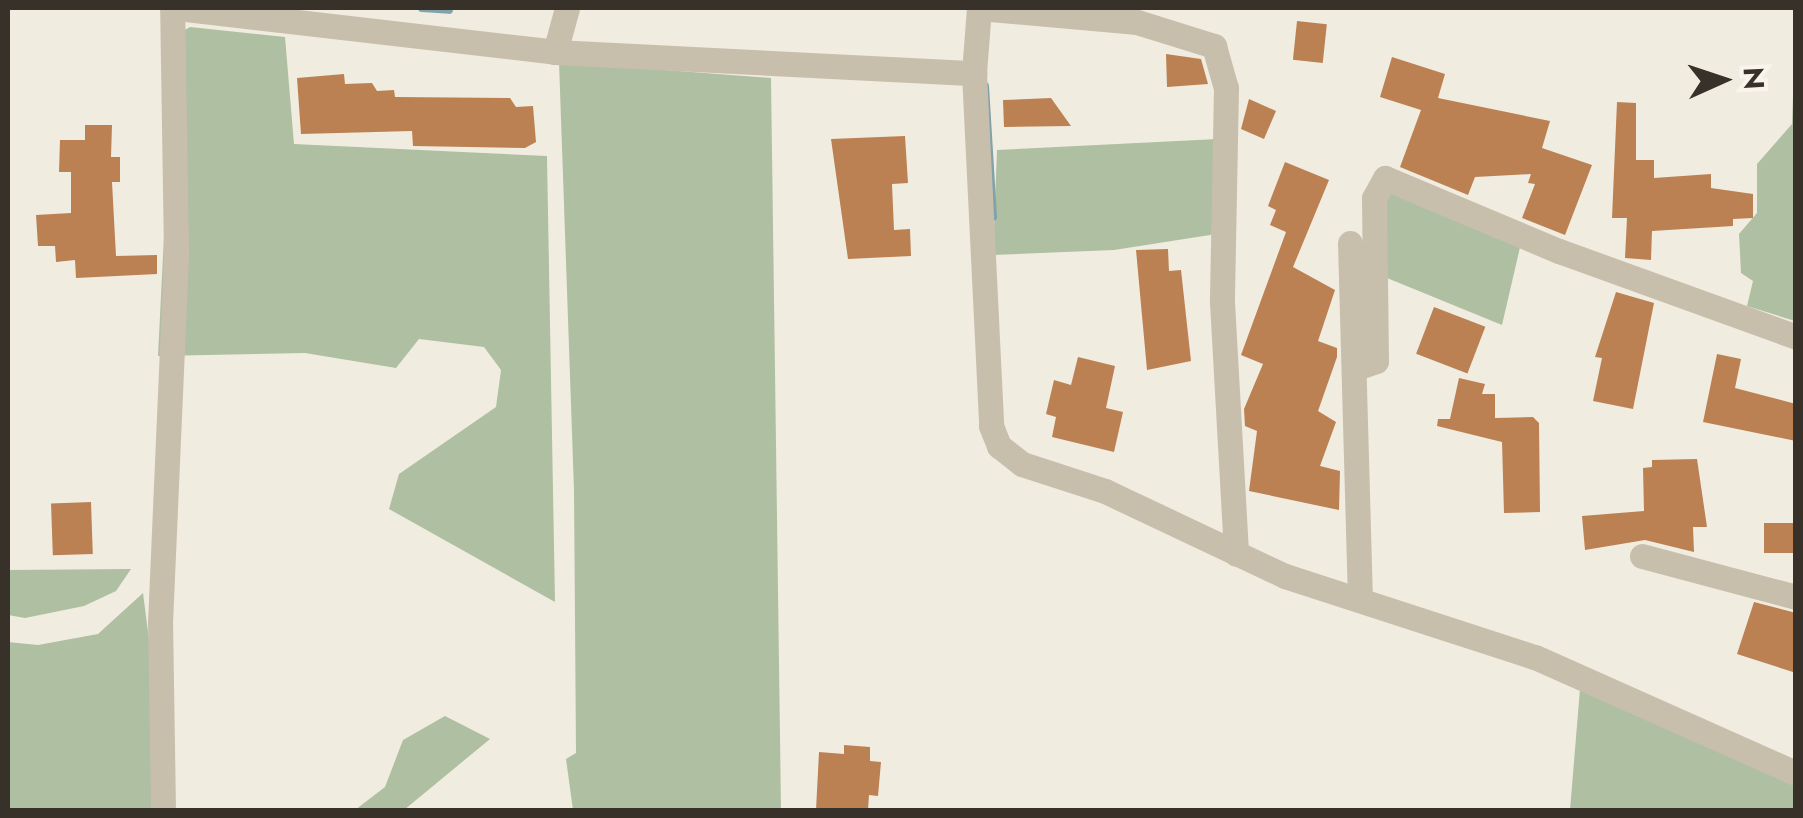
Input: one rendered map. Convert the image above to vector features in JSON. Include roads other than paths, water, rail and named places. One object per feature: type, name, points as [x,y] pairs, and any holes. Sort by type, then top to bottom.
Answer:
[{"type":"street","points":[[163,810],[160,623],[176,252],[175,8],[555,52],[974,73]]},
{"type":"street","points":[[555,52],[567,8]]},
{"type":"street","points":[[1236,554],[1222,302],[1226,88],[1214,46],[1137,22],[980,8],[974,73],[991,426],[999,446],[1022,464],[1105,491],[1236,554],[1536,657],[1796,772]]},
{"type":"street","points":[[1356,368],[1376,360],[1374,198],[1385,178],[1559,251],[1796,337]]},
{"type":"street","points":[[1350,243],[1360,599]]},
{"type":"street","points":[[1642,556],[1796,597]]},
{"type":"waterway","points":[[422,8],[449,10]]},
{"type":"waterway","points":[[985,86],[993,217]]}]
